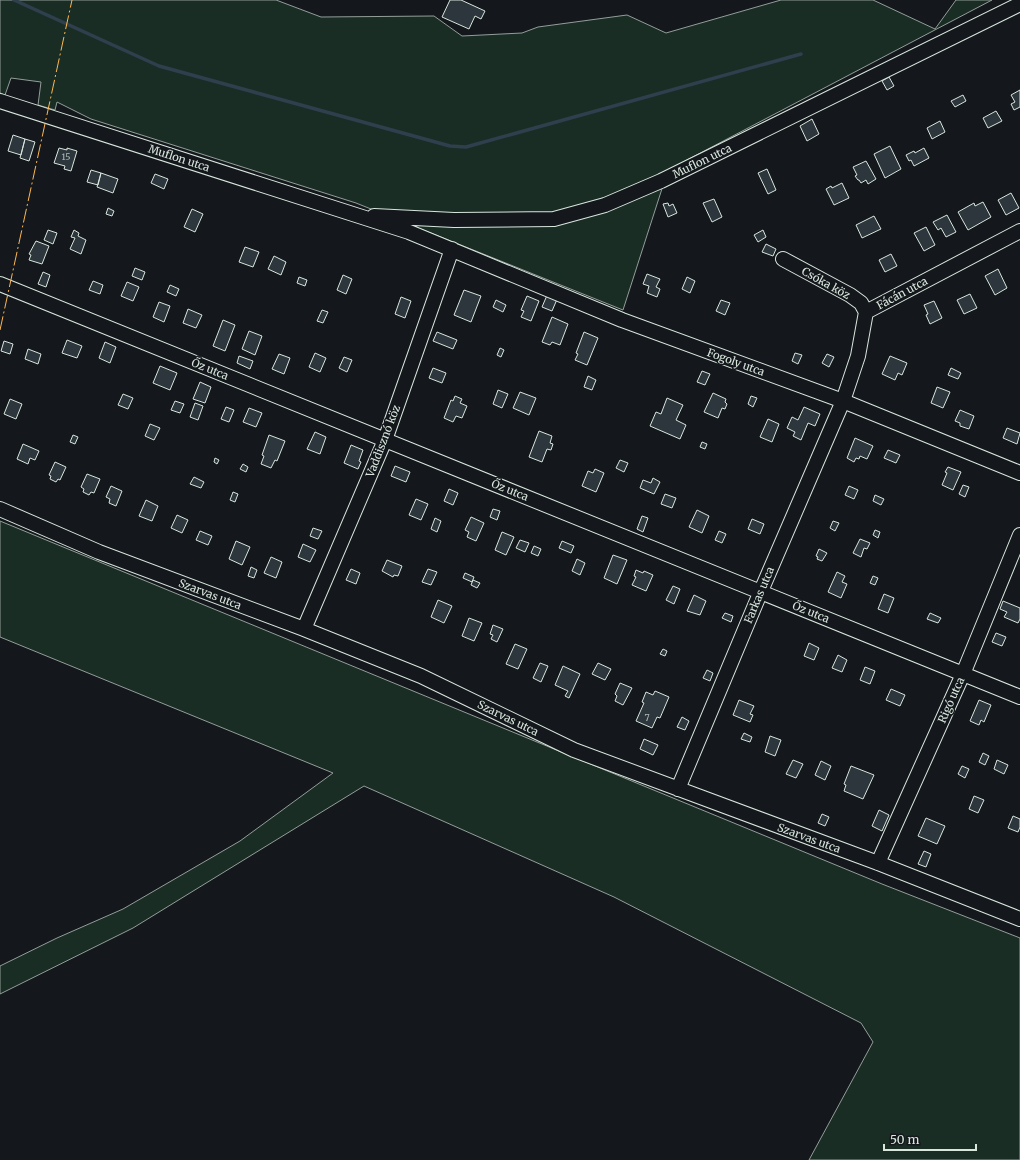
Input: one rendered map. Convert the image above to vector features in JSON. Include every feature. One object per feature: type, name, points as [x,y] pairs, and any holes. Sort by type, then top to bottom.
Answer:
[{"type":"street","name":"Muflon utca","points":[[359,215],[454,220],[554,219],[605,205],[661,181],[1020,4]]},
{"type":"street","name":"Muflon utca","points":[[0,101],[359,215],[409,232],[452,249]]},
{"type":"street","name":"Fácán utca","points":[[843,402],[858,356],[866,312],[1020,231]]},
{"type":"street","name":"Fogoly utca","points":[[452,249],[622,320],[843,402],[1020,473]]},
{"type":"street","name":"Vaddisznó köz","points":[[304,629],[385,440],[452,249]]},
{"type":"street","name":"Csóka köz","points":[[783,259],[850,295],[861,303],[866,312]]},
{"type":"street","name":"Őz utca","points":[[0,284],[1020,697]]},
{"type":"street","name":"Farkas utca","points":[[678,789],[761,591],[843,402]]},
{"type":"street","name":"Szarvas utca","points":[[0,509],[99,552],[304,629],[420,676],[574,750],[1020,919]]},
{"type":"street","name":"Rigó utca","points":[[878,864],[963,674],[1020,535]]},
{"type":"green space","points":[[0,0],[276,0],[321,17],[434,16],[462,36],[522,33],[538,27],[627,15],[666,33],[781,0],[873,0],[935,29],[956,0],[992,0],[668,170],[623,310],[356,203],[91,119],[57,102],[55,110],[38,105],[41,82],[11,78],[5,95],[0,93]]},
{"type":"green space","points":[[0,521],[882,884],[1020,938],[1020,1160],[809,1160],[873,1042],[861,1023],[614,897],[364,786],[133,928],[0,994],[0,966],[57,938],[123,909],[240,841],[333,773],[0,637]]},
{"type":"building","points":[[450,0],[461,0],[485,11],[481,19],[475,16],[469,29],[442,17]]},
{"type":"building","points":[[889,77],[894,86],[887,90],[882,81]]},
{"type":"building","points":[[1020,90],[1020,107],[1014,110],[1011,104],[1015,102],[1011,95]]},
{"type":"building","points":[[963,95],[966,101],[955,107],[951,101]]},
{"type":"building","points":[[996,111],[1002,121],[988,128],[983,118]]},
{"type":"building","points":[[812,119],[819,134],[807,141],[800,126]]},
{"type":"building","points":[[940,121],[945,132],[932,139],[927,128]]},
{"type":"building","points":[[13,135],[25,139],[21,155],[8,151]]},
{"type":"building","points":[[25,139],[35,142],[29,161],[20,158]]},
{"type":"building","points":[[890,146],[901,169],[885,178],[874,154]]},
{"type":"building","points":[[59,148],[67,150],[67,148],[77,151],[71,171],[64,169],[65,166],[54,163]]},
{"type":"building","points":[[924,148],[929,158],[914,166],[906,155],[914,151],[915,153]]},
{"type":"building","points":[[866,161],[876,179],[868,184],[866,180],[861,183],[858,180],[855,176],[857,175],[853,167]]},
{"type":"building","points":[[767,169],[776,190],[768,194],[758,173]]},
{"type":"building","points":[[91,170],[101,173],[98,185],[87,182]]},
{"type":"building","points":[[101,173],[118,179],[113,193],[97,187]]},
{"type":"building","points":[[155,174],[168,179],[164,189],[151,183]]},
{"type":"building","points":[[842,183],[849,198],[834,205],[826,189]]},
{"type":"building","points":[[1011,193],[1019,208],[1006,215],[998,200]]},
{"type":"building","points":[[714,199],[722,217],[712,222],[703,203]]},
{"type":"building","points":[[983,202],[991,217],[968,230],[958,212],[974,203],[975,206]]},
{"type":"building","points":[[668,203],[669,206],[673,204],[677,213],[668,217],[663,204]]},
{"type":"building","points":[[108,208],[114,211],[112,216],[106,214]]},
{"type":"building","points":[[192,209],[203,214],[195,232],[184,227]]},
{"type":"building","points":[[947,215],[956,232],[946,237],[941,228],[938,230],[933,222]]},
{"type":"building","points":[[874,216],[881,229],[862,238],[856,225]]},
{"type":"building","points":[[926,227],[935,245],[924,251],[914,233]]},
{"type":"building","points":[[48,230],[57,233],[53,244],[44,240]]},
{"type":"building","points":[[74,230],[79,233],[78,236],[86,240],[81,254],[70,249],[75,238],[71,237]]},
{"type":"building","points":[[763,230],[766,237],[758,242],[754,235]]},
{"type":"building","points":[[36,241],[49,246],[42,264],[29,260],[31,255],[29,254]]},
{"type":"building","points":[[766,244],[776,249],[773,256],[762,252]]},
{"type":"building","points":[[245,247],[259,252],[253,267],[239,262]]},
{"type":"building","points":[[891,254],[897,266],[885,272],[879,260]]},
{"type":"building","points":[[274,256],[286,262],[281,275],[268,269]]},
{"type":"building","points":[[135,268],[145,272],[142,280],[132,276]]},
{"type":"building","points":[[998,269],[1007,288],[995,295],[985,276]]},
{"type":"building","points":[[43,272],[50,275],[46,287],[38,284]]},
{"type":"building","points":[[647,274],[660,279],[656,287],[660,289],[657,297],[647,293],[649,286],[643,284]]},
{"type":"building","points":[[343,275],[352,279],[346,294],[337,290]]},
{"type":"building","points":[[299,277],[307,280],[305,286],[297,283]]},
{"type":"building","points":[[687,277],[695,281],[690,293],[682,289]]},
{"type":"building","points":[[93,281],[103,285],[100,294],[89,290]]},
{"type":"building","points":[[127,282],[139,287],[133,301],[121,296]]},
{"type":"building","points":[[170,285],[179,289],[176,296],[167,292]]},
{"type":"building","points":[[464,290],[481,296],[471,322],[454,315]]},
{"type":"building","points":[[548,293],[558,297],[552,311],[542,307]]},
{"type":"building","points":[[970,294],[977,308],[964,314],[957,300]]},
{"type":"building","points":[[527,296],[539,301],[531,321],[521,317],[524,311],[521,310]]},
{"type":"building","points":[[401,297],[411,301],[405,318],[395,314]]},
{"type":"building","points":[[496,300],[506,305],[503,312],[493,307]]},
{"type":"building","points":[[721,300],[730,303],[725,315],[716,311]]},
{"type":"building","points":[[934,301],[942,318],[930,324],[924,305]]},
{"type":"building","points":[[159,302],[170,306],[164,322],[153,317]]},
{"type":"building","points":[[188,309],[202,315],[196,328],[183,323]]},
{"type":"building","points":[[322,310],[328,312],[323,323],[317,321]]},
{"type":"building","points":[[552,317],[568,324],[560,345],[552,342],[550,345],[542,342]]},
{"type":"building","points":[[223,320],[235,325],[225,351],[213,346]]},
{"type":"building","points":[[249,331],[262,336],[255,355],[242,349]]},
{"type":"building","points":[[437,332],[457,340],[453,349],[433,341]]},
{"type":"building","points":[[584,332],[598,338],[587,365],[575,360]]},
{"type":"building","points":[[67,340],[82,346],[77,358],[62,353]]},
{"type":"building","points":[[4,341],[13,344],[10,354],[1,351]]},
{"type":"building","points":[[105,342],[116,347],[110,363],[99,358]]},
{"type":"building","points":[[500,348],[504,350],[501,357],[497,355]]},
{"type":"building","points":[[28,349],[41,354],[38,364],[25,359]]},
{"type":"building","points":[[315,353],[326,358],[320,372],[309,367]]},
{"type":"building","points":[[795,353],[802,355],[798,364],[792,361]]},
{"type":"building","points":[[279,354],[290,358],[284,374],[272,369]]},
{"type":"building","points":[[827,354],[834,357],[829,367],[822,363]]},
{"type":"building","points":[[239,356],[253,361],[250,369],[237,363]]},
{"type":"building","points":[[890,356],[907,363],[902,375],[898,373],[895,380],[882,374]]},
{"type":"building","points":[[344,357],[352,360],[347,372],[339,368]]},
{"type":"building","points":[[160,366],[177,373],[170,390],[153,383]]},
{"type":"building","points":[[433,368],[446,373],[442,383],[429,378]]},
{"type":"building","points":[[951,368],[961,373],[958,379],[948,375]]},
{"type":"building","points":[[702,371],[710,374],[705,385],[697,382]]},
{"type":"building","points":[[588,376],[596,380],[592,390],[584,387]]},
{"type":"building","points":[[200,382],[211,387],[205,403],[193,399]]},
{"type":"building","points":[[937,387],[950,392],[943,408],[931,403]]},
{"type":"building","points":[[498,390],[508,394],[502,408],[493,404]]},
{"type":"building","points":[[520,392],[536,398],[529,415],[513,408]]},
{"type":"building","points":[[713,393],[726,399],[725,402],[727,404],[725,409],[722,408],[718,418],[704,412]]},
{"type":"building","points":[[123,394],[133,398],[128,409],[118,405]]},
{"type":"building","points":[[455,396],[462,399],[460,403],[467,406],[462,418],[456,416],[453,422],[444,418],[451,400],[453,401]]},
{"type":"building","points":[[751,396],[757,398],[753,407],[748,404]]},
{"type":"building","points":[[667,398],[683,405],[676,420],[686,425],[680,439],[650,426],[656,412],[661,414]]},
{"type":"building","points":[[10,399],[22,404],[16,419],[4,414]]},
{"type":"building","points":[[175,401],[184,404],[180,413],[171,410]]},
{"type":"building","points":[[195,403],[203,406],[198,420],[190,417]]},
{"type":"building","points":[[226,407],[234,410],[229,422],[221,419]]},
{"type":"building","points":[[804,407],[820,414],[815,426],[808,423],[801,440],[793,436],[795,432],[787,428],[792,417],[798,420]]},
{"type":"building","points":[[249,408],[262,413],[256,427],[243,422]]},
{"type":"building","points":[[960,410],[974,416],[969,429],[960,426],[960,423],[955,421]]},
{"type":"building","points":[[768,419],[779,424],[772,442],[760,437]]},
{"type":"building","points":[[150,424],[160,428],[154,440],[145,436]]},
{"type":"building","points":[[1007,428],[1020,433],[1017,444],[1003,438]]},
{"type":"building","points":[[539,431],[552,436],[550,443],[553,444],[551,450],[547,449],[542,462],[529,457]]},
{"type":"building","points":[[315,432],[326,437],[320,454],[307,449]]},
{"type":"building","points":[[73,435],[78,437],[75,444],[70,442]]},
{"type":"building","points":[[269,435],[285,441],[277,461],[275,460],[271,468],[261,464],[264,456],[262,455]]},
{"type":"building","points":[[855,438],[873,446],[867,459],[860,456],[859,459],[856,458],[854,462],[847,458]]},
{"type":"building","points":[[702,442],[707,444],[705,449],[700,447]]},
{"type":"building","points":[[23,444],[39,451],[35,460],[30,458],[28,464],[17,459]]},
{"type":"building","points":[[351,445],[363,450],[358,469],[344,463]]},
{"type":"building","points":[[888,450],[900,455],[896,463],[884,458]]},
{"type":"building","points":[[215,458],[219,460],[217,464],[214,462]]},
{"type":"building","points":[[620,460],[628,463],[624,472],[616,468]]},
{"type":"building","points":[[55,462],[66,467],[60,480],[58,479],[56,482],[50,479],[51,476],[49,475]]},
{"type":"building","points":[[243,464],[248,467],[246,472],[240,469]]},
{"type":"building","points":[[395,466],[410,472],[406,482],[391,476]]},
{"type":"building","points":[[948,467],[961,472],[953,490],[942,485],[947,473],[945,472]]},
{"type":"building","points":[[595,469],[604,473],[596,492],[582,486],[588,471],[593,473]]},
{"type":"building","points":[[87,474],[100,479],[94,493],[91,492],[89,495],[83,492],[84,489],[81,487]]},
{"type":"building","points":[[194,477],[204,482],[201,488],[190,484]]},
{"type":"building","points":[[653,478],[660,482],[654,494],[640,488],[643,480],[651,483]]},
{"type":"building","points":[[963,485],[969,487],[965,497],[959,494]]},
{"type":"building","points":[[111,486],[122,491],[116,506],[109,503],[110,499],[106,497]]},
{"type":"building","points":[[849,486],[858,490],[854,499],[845,495]]},
{"type":"building","points":[[449,489],[458,493],[453,505],[444,501]]},
{"type":"building","points":[[233,492],[238,494],[235,502],[230,500]]},
{"type":"building","points":[[665,494],[676,498],[672,508],[661,504]]},
{"type":"building","points":[[875,495],[884,499],[881,505],[873,501]]},
{"type":"building","points":[[416,499],[428,504],[421,520],[409,515]]},
{"type":"building","points":[[146,500],[158,506],[152,521],[139,516]]},
{"type":"building","points":[[493,509],[500,511],[497,520],[490,517]]},
{"type":"building","points":[[697,510],[709,516],[702,533],[689,527]]},
{"type":"building","points":[[177,515],[188,520],[182,533],[171,528]]},
{"type":"building","points":[[642,516],[648,518],[643,532],[637,529]]},
{"type":"building","points":[[471,517],[484,523],[476,541],[467,537],[469,532],[465,530]]},
{"type":"building","points":[[435,518],[441,521],[437,532],[431,529]]},
{"type":"building","points":[[752,519],[764,524],[760,534],[748,529]]},
{"type":"building","points":[[833,521],[839,523],[835,531],[830,528]]},
{"type":"building","points":[[313,528],[322,531],[318,539],[310,536]]},
{"type":"building","points":[[875,530],[880,532],[878,538],[873,535]]},
{"type":"building","points":[[200,531],[212,536],[208,545],[196,540]]},
{"type":"building","points":[[719,531],[726,534],[722,543],[715,540]]},
{"type":"building","points":[[502,532],[514,537],[506,555],[495,550]]},
{"type":"building","points":[[860,539],[870,543],[867,549],[864,548],[861,557],[853,553]]},
{"type":"building","points":[[520,540],[529,543],[525,552],[516,548]]},
{"type":"building","points":[[236,541],[250,547],[242,565],[229,559]]},
{"type":"building","points":[[562,541],[574,546],[571,553],[559,548]]},
{"type":"building","points":[[303,544],[316,550],[310,562],[298,557]]},
{"type":"building","points":[[534,546],[541,549],[538,556],[531,553]]},
{"type":"building","points":[[819,549],[827,553],[822,561],[817,559],[818,557],[816,556]]},
{"type":"building","points":[[613,555],[627,560],[617,584],[604,578]]},
{"type":"building","points":[[271,557],[282,562],[276,578],[264,573]]},
{"type":"building","points":[[577,559],[585,563],[580,575],[572,571]]},
{"type":"building","points":[[387,560],[402,566],[398,576],[394,575],[393,577],[382,571]]},
{"type":"building","points":[[251,567],[257,570],[254,578],[248,576]]},
{"type":"building","points":[[351,569],[360,573],[356,584],[346,580]]},
{"type":"building","points":[[428,569],[437,572],[431,585],[422,582]]},
{"type":"building","points":[[636,570],[643,573],[644,571],[653,575],[646,591],[632,585],[636,577],[634,576]]},
{"type":"building","points":[[837,572],[845,576],[842,582],[847,584],[841,598],[828,592]]},
{"type":"building","points":[[465,573],[474,577],[472,582],[463,578]]},
{"type":"building","points":[[873,576],[878,578],[875,585],[870,583]]},
{"type":"building","points":[[473,580],[480,583],[477,588],[471,585]]},
{"type":"building","points":[[673,586],[680,589],[674,604],[666,600]]},
{"type":"building","points":[[884,594],[894,598],[888,613],[878,609]]},
{"type":"building","points":[[694,595],[706,601],[700,615],[687,611]]},
{"type":"building","points":[[438,600],[452,606],[444,623],[431,617]]},
{"type":"building","points":[[1003,601],[1020,608],[1020,619],[1018,623],[1004,617],[1007,612],[1000,609]]},
{"type":"building","points":[[725,613],[733,616],[731,622],[722,618]]},
{"type":"building","points":[[930,613],[941,618],[938,623],[927,619]]},
{"type":"building","points":[[469,618],[482,623],[474,641],[462,636]]},
{"type":"building","points":[[493,625],[503,629],[497,642],[491,639],[493,635],[490,634]]},
{"type":"building","points":[[996,633],[1006,637],[1002,646],[992,642]]},
{"type":"building","points":[[809,643],[819,648],[814,660],[804,656]]},
{"type":"building","points":[[515,644],[527,649],[518,669],[506,664]]},
{"type":"building","points":[[663,649],[667,651],[665,656],[660,654]]},
{"type":"building","points":[[838,655],[847,660],[842,672],[832,668]]},
{"type":"building","points":[[540,663],[548,666],[541,682],[533,678]]},
{"type":"building","points":[[598,663],[611,669],[605,680],[592,674]]},
{"type":"building","points":[[563,666],[580,674],[569,698],[565,696],[568,691],[555,685]]},
{"type":"building","points":[[865,667],[875,671],[870,684],[860,680]]},
{"type":"building","points":[[707,670],[713,673],[710,681],[703,678]]},
{"type":"building","points":[[620,683],[632,688],[623,705],[615,701],[617,696],[615,694]]},
{"type":"building","points":[[891,689],[905,695],[900,706],[886,700]]},
{"type":"building","points":[[655,691],[669,697],[660,718],[657,717],[652,728],[636,721],[644,703],[642,702],[646,692],[653,695]]},
{"type":"building","points":[[739,700],[754,706],[750,714],[753,715],[750,722],[733,715]]},
{"type":"building","points":[[979,700],[991,705],[984,722],[981,720],[979,725],[970,721]]},
{"type":"building","points":[[682,717],[689,721],[685,730],[677,727]]},
{"type":"building","points":[[744,733],[752,737],[750,742],[741,739]]},
{"type":"building","points":[[770,736],[781,740],[775,756],[765,752]]},
{"type":"building","points":[[644,739],[658,745],[653,755],[640,749]]},
{"type":"building","points":[[983,753],[989,756],[985,765],[979,762]]},
{"type":"building","points":[[793,760],[803,764],[796,778],[786,774]]},
{"type":"building","points":[[997,760],[1008,765],[1004,774],[994,769]]},
{"type":"building","points":[[821,761],[831,766],[825,780],[815,775]]},
{"type":"building","points":[[851,766],[874,775],[863,799],[844,791],[846,785],[844,784]]},
{"type":"building","points":[[962,766],[969,769],[965,778],[958,774]]},
{"type":"building","points":[[974,796],[984,800],[978,813],[969,809]]},
{"type":"building","points":[[879,810],[889,815],[882,831],[872,826]]},
{"type":"building","points":[[822,814],[829,817],[825,826],[818,823]]},
{"type":"building","points":[[1013,816],[1020,819],[1020,827],[1018,832],[1008,828]]},
{"type":"building","points":[[926,818],[945,826],[937,844],[918,836]]},
{"type":"building","points":[[924,851],[931,854],[926,867],[918,864]]},
{"type":"waterway","points":[[14,0],[159,66],[450,146],[466,147],[801,54]]},
{"type":"power","points":[[0,330],[72,0]]}]
